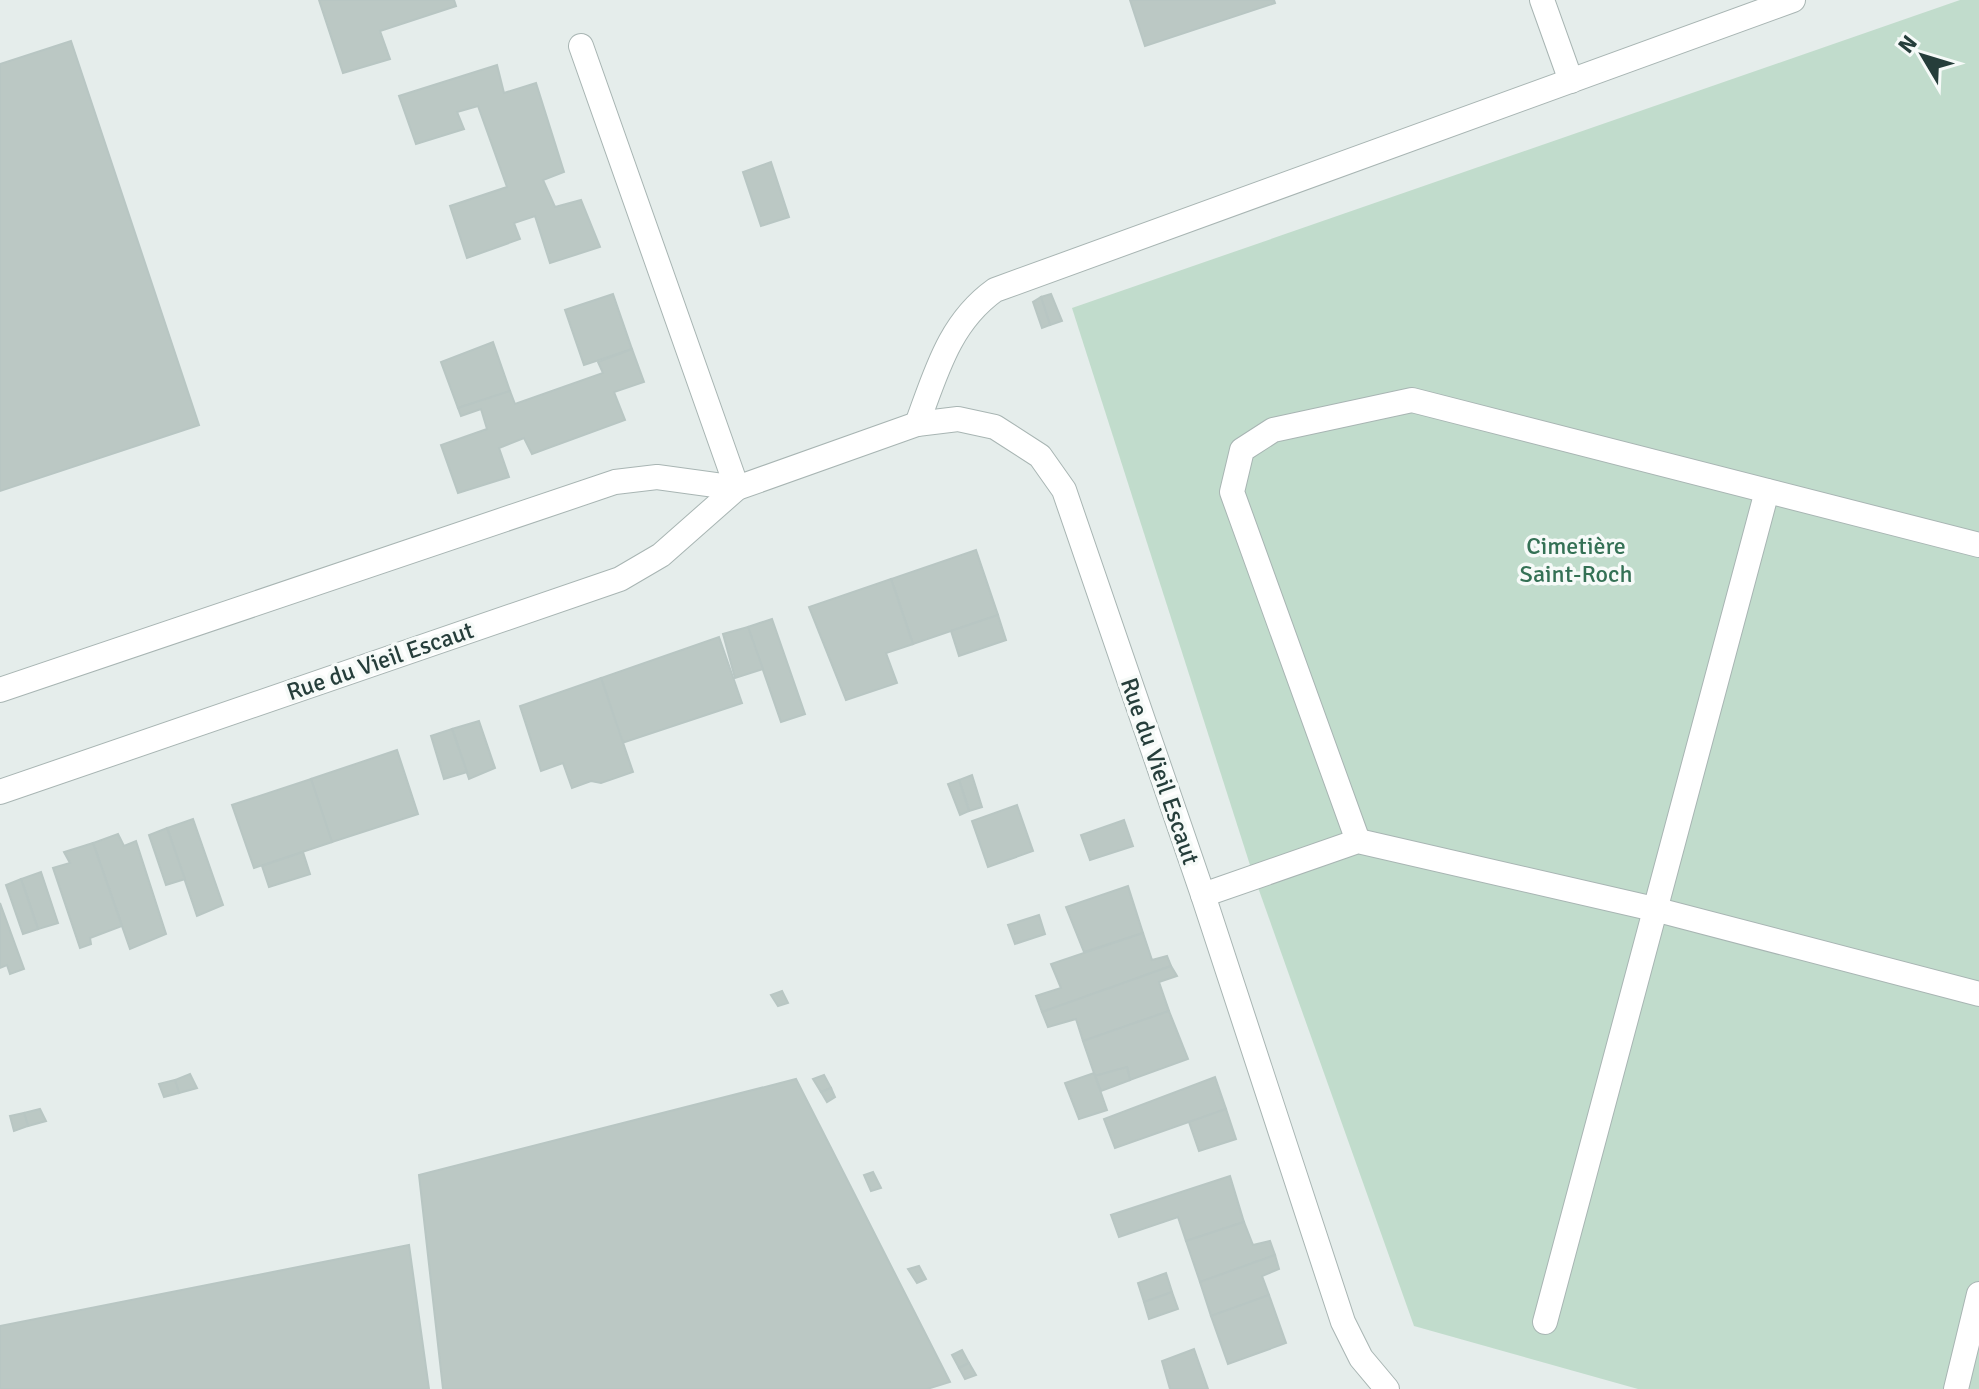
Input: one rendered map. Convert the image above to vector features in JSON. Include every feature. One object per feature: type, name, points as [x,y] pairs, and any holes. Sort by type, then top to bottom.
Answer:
[{"type":"street","points":[[1542,0],[1571,81]]},
{"type":"street","points":[[917,424],[949,340],[977,303],[995,290],[1793,0]]},
{"type":"street","points":[[581,46],[737,488]]},
{"type":"street","points":[[1358,841],[1232,492],[1242,450],[1273,430],[1412,400],[1979,545]]},
{"type":"street","name":"Rue du Vieil Escaut","points":[[0,792],[620,579],[661,555],[737,488],[917,424],[958,419],[995,427],[1040,456],[1064,490],[1203,895],[1343,1322],[1361,1358],[1387,1389]]},
{"type":"street","name":"Rue du Vieil Escaut","points":[[0,690],[592,488],[657,477],[737,488]]},
{"type":"street","points":[[1545,1322],[1767,491]]},
{"type":"street","points":[[1203,895],[1358,841],[1654,909],[1979,994]]},
{"type":"street","points":[[1956,1389],[1979,1294]]},
{"type":"green space","name":"Cimetière Saint-Roch","points":[[1960,0],[1979,0],[1979,1389],[1638,1389],[1414,1326],[1250,865],[1072,308]]},
{"type":"building","points":[[319,0],[454,0],[456,6],[380,31],[390,59],[343,73]]},
{"type":"building","points":[[1130,0],[1274,0],[1275,3],[1145,46]]},
{"type":"building","points":[[71,41],[199,425],[0,491],[0,64]]},
{"type":"building","points":[[497,65],[504,93],[536,83],[564,172],[543,180],[555,207],[581,200],[600,247],[550,263],[535,216],[514,223],[520,239],[467,258],[450,206],[507,187],[478,106],[457,112],[464,129],[416,144],[399,96]]},
{"type":"building","points":[[771,162],[789,217],[761,226],[743,172]]},
{"type":"building","points":[[613,294],[632,349],[584,365],[565,310]]},
{"type":"building","points":[[1051,294],[1062,321],[1050,325],[1041,297]]},
{"type":"building","points":[[1041,297],[1050,325],[1042,328],[1033,302]]},
{"type":"building","points":[[493,342],[510,391],[458,408],[441,362]]},
{"type":"building","points":[[632,349],[644,382],[614,392],[625,420],[532,454],[524,438],[499,448],[509,477],[458,493],[441,445],[487,429],[481,409],[461,416],[458,408],[510,391],[515,404],[603,373],[598,362]]},
{"type":"building","points":[[976,550],[998,615],[913,644],[891,579]]},
{"type":"building","points":[[891,579],[913,644],[886,653],[897,683],[846,700],[809,607]]},
{"type":"building","points":[[998,615],[1006,640],[959,656],[951,631]]},
{"type":"building","points":[[772,619],[805,714],[781,722],[748,627]]},
{"type":"building","points":[[748,627],[763,669],[735,678],[723,634]]},
{"type":"building","points":[[719,637],[742,703],[622,743],[601,678]]},
{"type":"building","points":[[601,678],[633,772],[601,783],[591,781],[572,788],[563,763],[541,771],[520,706]]},
{"type":"building","points":[[479,721],[495,768],[469,779],[452,729]]},
{"type":"building","points":[[452,729],[467,772],[444,779],[431,736]]},
{"type":"building","points":[[397,750],[418,814],[332,842],[311,779]]},
{"type":"building","points":[[972,775],[982,807],[969,811],[959,780]]},
{"type":"building","points":[[311,779],[332,842],[254,868],[232,805]]},
{"type":"building","points":[[959,780],[969,811],[960,815],[948,784]]},
{"type":"building","points":[[1017,805],[1033,851],[988,867],[972,821]]},
{"type":"building","points":[[193,819],[223,905],[197,916],[167,828]]},
{"type":"building","points":[[1124,820],[1133,846],[1090,860],[1081,835]]},
{"type":"building","points":[[167,828],[185,879],[166,885],[149,835]]},
{"type":"building","points":[[118,834],[124,846],[136,841],[166,934],[130,949],[93,843]]},
{"type":"building","points":[[93,843],[122,926],[90,938],[91,944],[80,948],[53,868],[70,863],[64,852]]},
{"type":"building","points":[[303,852],[310,874],[269,887],[262,866]]},
{"type":"building","points":[[41,872],[58,923],[38,929],[21,879]]},
{"type":"building","points":[[21,879],[38,929],[23,934],[6,885]]},
{"type":"building","points":[[1128,886],[1143,933],[1084,952],[1066,907]]},
{"type":"building","points":[[0,903],[24,969],[10,974],[7,965],[0,968]]},
{"type":"building","points":[[1039,915],[1045,934],[1015,944],[1008,925]]},
{"type":"building","points":[[1143,933],[1152,960],[1167,956],[1171,966],[1042,1012],[1036,996],[1061,988],[1051,964]]},
{"type":"building","points":[[1171,966],[1177,976],[1159,982],[1169,1011],[1083,1041],[1076,1019],[1048,1027],[1042,1012]]},
{"type":"building","points":[[782,991],[788,1003],[778,1006],[771,995]]},
{"type":"building","points":[[1169,1011],[1188,1059],[1130,1080],[1127,1067],[1095,1076],[1083,1041]]},
{"type":"building","points":[[1127,1067],[1130,1080],[1101,1091],[1095,1076]]},
{"type":"building","points":[[1094,1073],[1107,1110],[1079,1119],[1065,1083]]},
{"type":"building","points":[[190,1074],[197,1088],[179,1093],[175,1080]]},
{"type":"building","points":[[824,1075],[831,1088],[821,1092],[813,1079]]},
{"type":"building","points":[[1215,1077],[1226,1109],[1115,1148],[1104,1119]]},
{"type":"building","points":[[796,1079],[950,1382],[927,1389],[443,1389],[419,1175]]},
{"type":"building","points":[[175,1080],[179,1093],[164,1097],[159,1084]]},
{"type":"building","points":[[831,1088],[835,1097],[827,1102],[821,1092]]},
{"type":"building","points":[[40,1109],[46,1121],[28,1126],[24,1113]]},
{"type":"building","points":[[1226,1109],[1236,1139],[1199,1151],[1189,1122]]},
{"type":"building","points":[[24,1113],[28,1126],[14,1131],[10,1116]]},
{"type":"building","points":[[873,1172],[881,1188],[871,1191],[864,1175]]},
{"type":"building","points":[[1230,1176],[1244,1222],[1186,1241],[1178,1217],[1119,1237],[1111,1215]]},
{"type":"building","points":[[1244,1222],[1253,1245],[1270,1241],[1275,1255],[1200,1282],[1186,1241]]},
{"type":"building","points":[[409,1245],[429,1389],[0,1389],[0,1326]]},
{"type":"building","points":[[1275,1255],[1279,1269],[1262,1276],[1269,1295],[1211,1316],[1200,1282]]},
{"type":"building","points":[[919,1266],[926,1279],[917,1283],[908,1269]]},
{"type":"building","points":[[1166,1273],[1172,1292],[1144,1302],[1138,1283]]},
{"type":"building","points":[[1172,1292],[1178,1309],[1149,1319],[1144,1302]]},
{"type":"building","points":[[1269,1295],[1286,1343],[1228,1364],[1211,1316]]},
{"type":"building","points":[[1194,1349],[1208,1389],[1170,1389],[1162,1361]]},
{"type":"building","points":[[962,1350],[969,1363],[959,1368],[952,1355]]},
{"type":"building","points":[[969,1363],[976,1375],[965,1379],[959,1368]]}]
